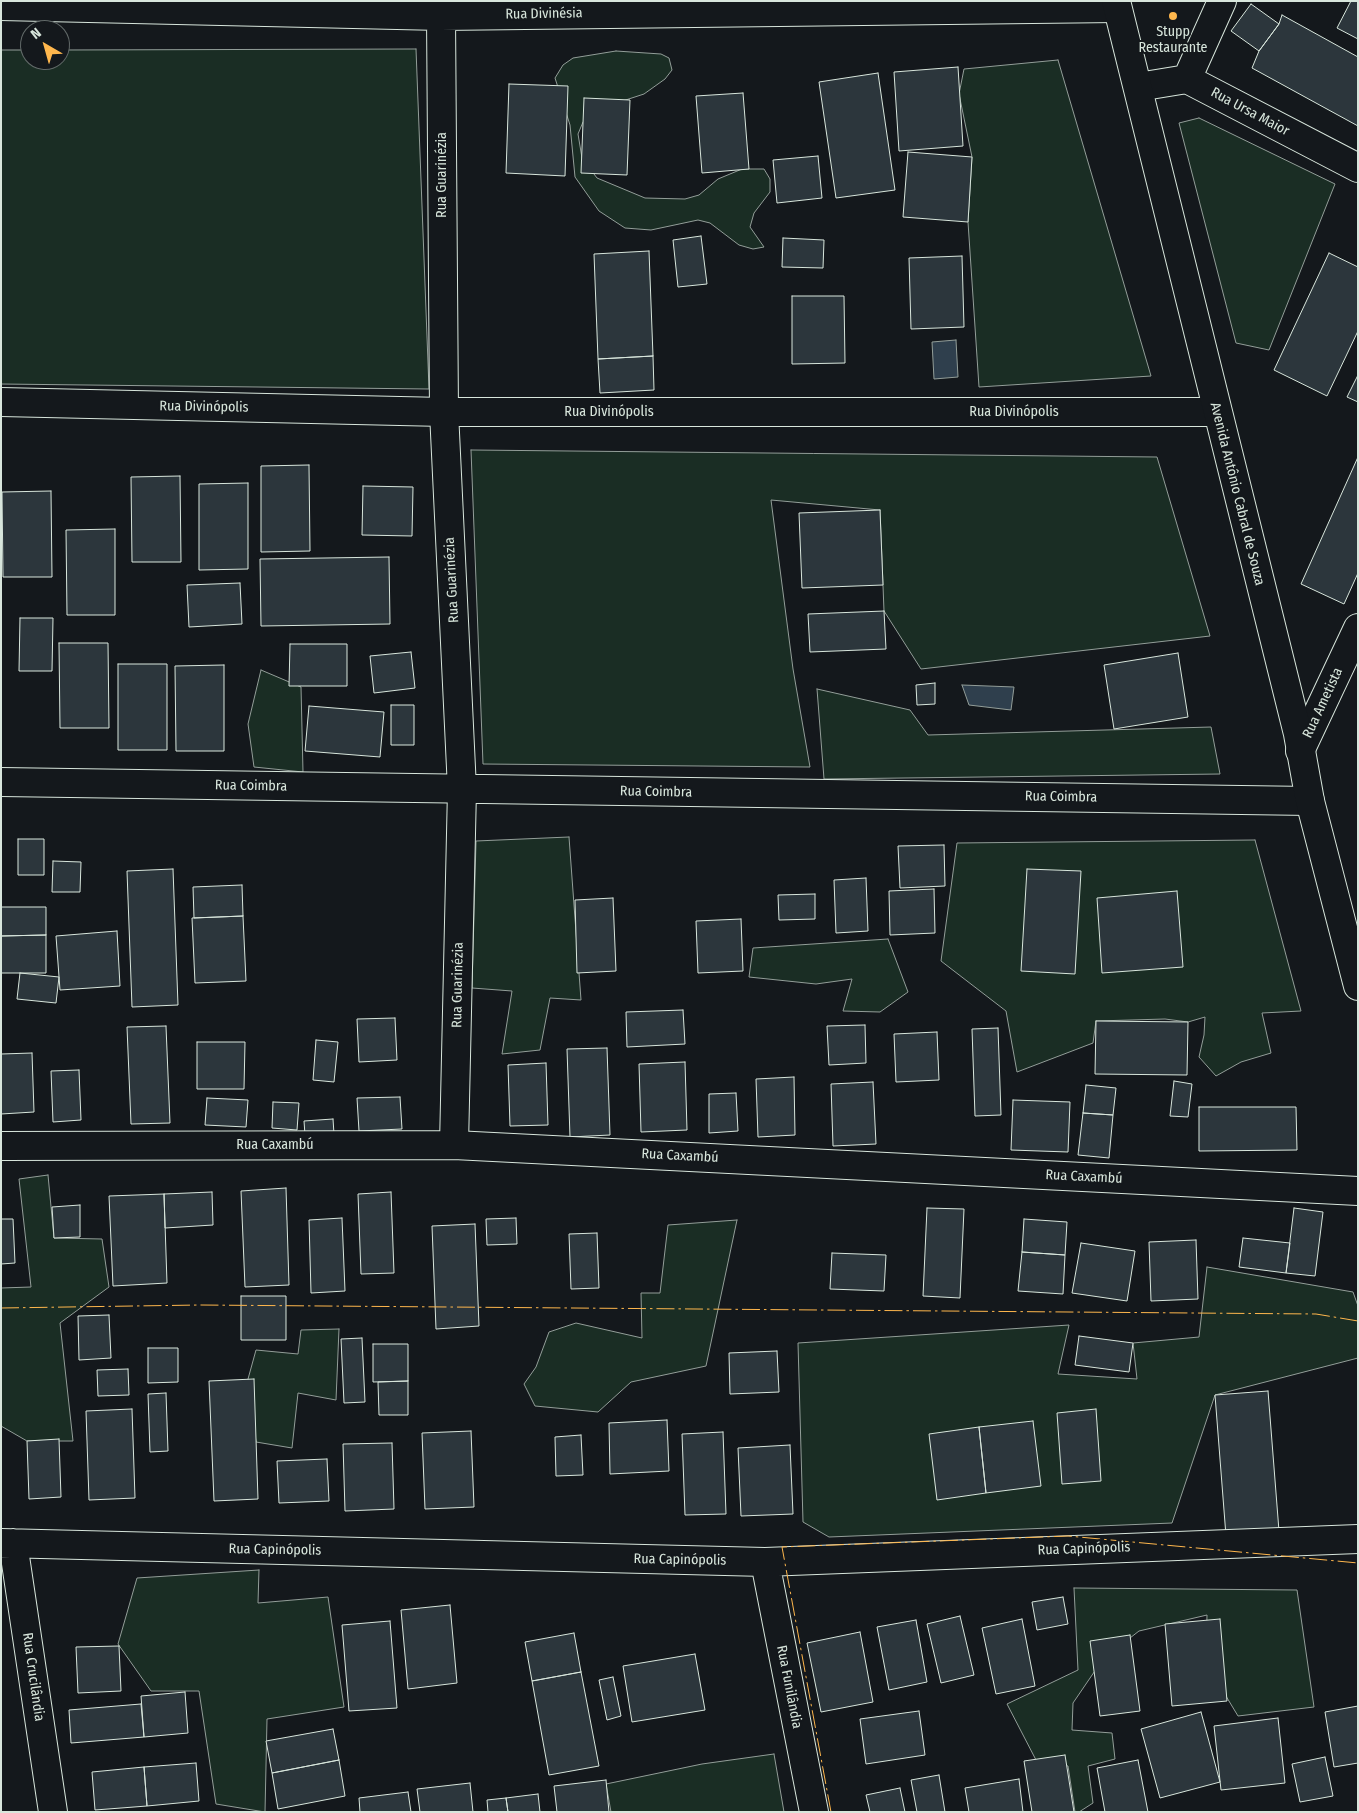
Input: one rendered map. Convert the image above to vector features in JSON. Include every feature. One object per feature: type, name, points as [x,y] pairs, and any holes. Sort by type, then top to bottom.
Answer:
[{"type":"street","points":[[1138,88],[1187,79],[1222,1]]},
{"type":"street","name":"Rua Divinésia","points":[[1,6],[441,16],[514,8],[1117,5]]},
{"type":"street","name":"Avenida Antônio Cabral de Souza","points":[[1117,5],[1300,751],[1310,801],[1358,986]]},
{"type":"street","name":"Rua Guarinézia","points":[[441,16],[444,412],[462,789],[454,1145]]},
{"type":"street","name":"Rua Ursa Maior","points":[[1187,79],[1358,168]]},
{"type":"street","name":"Rua Divinópolis","points":[[1,402],[444,412],[1216,412]]},
{"type":"street","name":"Rua Ametista","points":[[1300,751],[1358,628]]},
{"type":"street","name":"Rua Coimbra","points":[[1,782],[1310,801]]},
{"type":"street","name":"Rua Caxambú","points":[[1,1146],[454,1145],[1358,1191]]},
{"type":"street","name":"Rua Capinópolis","points":[[7,1543],[765,1562],[1358,1539]]},
{"type":"street","name":"Rua Crucilândia","points":[[7,1543],[53,1812]]},
{"type":"street","name":"Rua Funilândia","points":[[765,1562],[814,1812]]},
{"type":"green space","points":[[416,49],[429,389],[1,384],[1,50],[20,50],[20,70],[70,70],[70,50]]},
{"type":"green space","points":[[616,51],[661,54],[669,58],[672,70],[665,79],[644,94],[592,111],[583,122],[578,134],[582,158],[597,178],[645,198],[685,199],[699,195],[718,179],[742,169],[764,169],[770,179],[770,192],[754,213],[750,227],[764,247],[753,249],[739,245],[710,223],[698,220],[651,230],[625,228],[599,211],[575,177],[570,125],[555,78],[563,65],[573,58]]},
{"type":"green space","points":[[1058,60],[1151,376],[979,387],[968,222],[972,157],[959,94],[964,69]]},
{"type":"green space","points":[[1199,118],[1335,184],[1269,350],[1236,343],[1179,123]]},
{"type":"green space","points":[[471,450],[1157,457],[1210,636],[921,669],[884,611],[880,510],[771,500],[793,669],[810,767],[483,764]]},
{"type":"green space","points":[[261,670],[301,687],[303,772],[254,767],[248,724]]},
{"type":"green space","points":[[817,689],[910,710],[928,735],[1211,727],[1220,774],[824,779]]},
{"type":"green space","points":[[569,837],[581,1000],[550,998],[540,1050],[502,1054],[512,991],[472,988],[476,841]]},
{"type":"green space","points":[[1255,840],[1301,1011],[1262,1013],[1271,1053],[1241,1062],[1216,1076],[1199,1057],[1204,1035],[1205,1017],[1188,1022],[1165,1019],[1096,1021],[1093,1043],[1017,1072],[1006,1011],[941,961],[957,843]]},
{"type":"green space","points":[[888,939],[908,992],[880,1012],[843,1011],[852,979],[816,984],[749,977],[753,948]]},
{"type":"green space","points":[[48,1175],[54,1238],[102,1239],[109,1287],[60,1323],[73,1441],[27,1441],[1,1426],[1,1288],[31,1287],[19,1179]]},
{"type":"green space","points":[[737,1220],[706,1366],[631,1382],[598,1412],[535,1406],[524,1384],[536,1367],[549,1332],[576,1323],[642,1338],[641,1293],[660,1293],[668,1225]]},
{"type":"green space","points":[[1207,1267],[1353,1292],[1358,1306],[1358,1358],[1215,1395],[1172,1523],[829,1537],[803,1522],[798,1343],[1069,1325],[1058,1374],[1137,1379],[1133,1343],[1199,1337]]},
{"type":"green space","points":[[339,1329],[336,1400],[298,1393],[292,1448],[256,1442],[248,1379],[256,1350],[298,1354],[301,1330]]},
{"type":"green space","points":[[259,1570],[258,1603],[328,1597],[344,1707],[267,1719],[265,1812],[216,1804],[199,1691],[151,1691],[118,1644],[137,1578]]},
{"type":"green space","points":[[1074,1588],[1297,1590],[1314,1707],[1238,1716],[1206,1663],[1207,1615],[1139,1631],[1103,1659],[1073,1703],[1072,1730],[1112,1733],[1115,1759],[1088,1766],[1093,1803],[1079,1812],[1075,1812],[1068,1766],[1036,1760],[1007,1704],[1078,1670]]},
{"type":"green space","points":[[774,1754],[784,1812],[611,1812],[606,1784],[702,1764]]},
{"type":"water","points":[[956,340],[958,377],[934,379],[932,342]]},
{"type":"water","points":[[962,685],[1014,687],[1011,710],[969,705]]},
{"type":"building","points":[[1351,1],[1358,1],[1358,39],[1337,28]]},
{"type":"building","points":[[1251,4],[1279,24],[1259,51],[1231,31]]},
{"type":"building","points":[[1282,15],[1358,57],[1358,126],[1252,68],[1259,51],[1279,24]]},
{"type":"building","points":[[958,67],[963,146],[899,151],[894,72]]},
{"type":"building","points":[[878,73],[895,190],[836,198],[819,82]]},
{"type":"building","points":[[509,84],[568,86],[565,176],[506,173]]},
{"type":"building","points":[[743,93],[749,169],[702,173],[696,96]]},
{"type":"building","points":[[584,98],[630,100],[627,175],[581,173]]},
{"type":"building","points":[[908,152],[972,157],[968,222],[903,217]]},
{"type":"building","points":[[818,156],[822,198],[777,203],[773,160]]},
{"type":"building","points":[[701,236],[707,284],[678,287],[673,240]]},
{"type":"building","points":[[783,238],[824,240],[823,268],[782,267]]},
{"type":"building","points":[[649,251],[653,356],[598,359],[594,254]]},
{"type":"building","points":[[1329,253],[1358,267],[1358,331],[1327,396],[1274,370]]},
{"type":"building","points":[[962,256],[964,327],[911,329],[909,258]]},
{"type":"building","points":[[792,296],[844,296],[845,363],[792,364]]},
{"type":"building","points":[[653,356],[654,390],[600,393],[598,359]]},
{"type":"building","points":[[1358,375],[1358,402],[1347,397]]},
{"type":"building","points":[[1358,457],[1358,573],[1344,604],[1301,584]]},
{"type":"building","points":[[309,465],[310,551],[261,552],[261,466]]},
{"type":"building","points":[[180,476],[181,562],[132,562],[131,477]]},
{"type":"building","points":[[248,483],[248,569],[199,570],[199,484]]},
{"type":"building","points":[[363,486],[413,487],[412,536],[362,535]]},
{"type":"building","points":[[51,491],[52,577],[3,577],[2,492]]},
{"type":"building","points":[[880,510],[883,585],[802,588],[799,513]]},
{"type":"building","points":[[115,529],[115,615],[67,615],[66,530]]},
{"type":"building","points":[[389,557],[390,624],[261,626],[260,559]]},
{"type":"building","points":[[240,583],[242,624],[189,627],[187,585]]},
{"type":"building","points":[[884,611],[886,649],[810,652],[808,614]]},
{"type":"building","points":[[20,618],[53,618],[52,671],[19,671]]},
{"type":"building","points":[[59,643],[108,643],[109,728],[60,728]]},
{"type":"building","points":[[290,644],[347,644],[347,686],[289,686]]},
{"type":"building","points":[[411,652],[415,688],[374,693],[370,656]]},
{"type":"building","points":[[1178,653],[1188,717],[1114,729],[1104,665]]},
{"type":"building","points":[[118,664],[167,664],[167,750],[118,750]]},
{"type":"building","points":[[224,665],[224,751],[176,751],[175,666]]},
{"type":"building","points":[[935,683],[935,704],[917,705],[916,685]]},
{"type":"building","points":[[391,705],[414,705],[414,745],[391,745]]},
{"type":"building","points":[[309,706],[384,712],[380,757],[305,751]]},
{"type":"building","points":[[18,839],[44,839],[44,875],[18,875]]},
{"type":"building","points":[[944,845],[945,886],[900,888],[898,846]]},
{"type":"building","points":[[53,861],[81,862],[80,892],[52,892]]},
{"type":"building","points":[[173,869],[178,1005],[132,1007],[127,871]]},
{"type":"building","points":[[1027,869],[1081,871],[1075,974],[1021,971]]},
{"type":"building","points":[[866,878],[868,931],[836,933],[834,880]]},
{"type":"building","points":[[242,885],[243,916],[194,918],[193,887]]},
{"type":"building","points":[[934,889],[935,933],[890,935],[889,891]]},
{"type":"building","points":[[1177,891],[1183,967],[1102,973],[1097,898]]},
{"type":"building","points":[[815,894],[815,919],[779,920],[778,895]]},
{"type":"building","points":[[613,898],[616,971],[577,973],[575,900]]},
{"type":"building","points":[[1,907],[46,907],[46,935],[1,936]]},
{"type":"building","points":[[243,916],[246,981],[195,983],[192,918]]},
{"type":"building","points":[[741,919],[743,971],[698,973],[696,921]]},
{"type":"building","points":[[117,931],[120,986],[60,990],[56,936]]},
{"type":"building","points":[[46,935],[46,973],[1,973],[1,936]]},
{"type":"building","points":[[20,973],[59,977],[56,1003],[17,999]]},
{"type":"building","points":[[683,1010],[685,1044],[627,1047],[626,1012]]},
{"type":"building","points":[[395,1018],[397,1060],[359,1062],[357,1019]]},
{"type":"building","points":[[1096,1021],[1188,1022],[1187,1075],[1095,1074]]},
{"type":"building","points":[[865,1025],[866,1063],[829,1065],[827,1026]]},
{"type":"building","points":[[166,1026],[170,1123],[131,1124],[127,1027]]},
{"type":"building","points":[[998,1028],[1001,1115],[975,1116],[972,1029]]},
{"type":"building","points":[[937,1032],[939,1080],[896,1082],[894,1034]]},
{"type":"building","points":[[316,1040],[338,1042],[334,1082],[313,1080]]},
{"type":"building","points":[[197,1042],[245,1042],[244,1089],[197,1089]]},
{"type":"building","points":[[607,1048],[610,1135],[570,1137],[567,1049]]},
{"type":"building","points":[[32,1053],[34,1112],[1,1114],[1,1054]]},
{"type":"building","points":[[685,1062],[687,1130],[641,1132],[639,1064]]},
{"type":"building","points":[[546,1063],[548,1125],[510,1126],[508,1065]]},
{"type":"building","points":[[79,1070],[81,1120],[53,1122],[51,1071]]},
{"type":"building","points":[[794,1077],[795,1135],[758,1137],[756,1079]]},
{"type":"building","points":[[1174,1081],[1192,1084],[1188,1117],[1170,1116]]},
{"type":"building","points":[[873,1082],[876,1144],[833,1146],[831,1084]]},
{"type":"building","points":[[1086,1085],[1116,1088],[1113,1115],[1083,1113]]},
{"type":"building","points":[[736,1093],[738,1131],[709,1133],[709,1094]]},
{"type":"building","points":[[400,1097],[402,1129],[359,1131],[357,1098]]},
{"type":"building","points":[[207,1098],[248,1100],[246,1127],[205,1125]]},
{"type":"building","points":[[1013,1100],[1070,1102],[1068,1152],[1011,1150]]},
{"type":"building","points":[[273,1102],[299,1103],[297,1130],[272,1128]]},
{"type":"building","points":[[1199,1107],[1296,1107],[1297,1150],[1199,1151]]},
{"type":"building","points":[[1083,1113],[1113,1115],[1109,1158],[1078,1155]]},
{"type":"building","points":[[333,1119],[334,1134],[305,1135],[304,1121]]},
{"type":"building","points":[[286,1188],[289,1285],[245,1287],[241,1191]]},
{"type":"building","points":[[212,1192],[213,1225],[165,1228],[164,1194]]},
{"type":"building","points":[[391,1192],[394,1273],[361,1274],[358,1194]]},
{"type":"building","points":[[164,1194],[167,1283],[113,1286],[109,1196]]},
{"type":"building","points":[[80,1205],[80,1237],[54,1238],[52,1207]]},
{"type":"building","points":[[927,1208],[964,1209],[960,1298],[923,1296]]},
{"type":"building","points":[[1294,1208],[1323,1212],[1315,1276],[1286,1273]]},
{"type":"building","points":[[342,1218],[345,1291],[311,1293],[309,1220]]},
{"type":"building","points":[[516,1218],[517,1244],[487,1245],[486,1219]]},
{"type":"building","points":[[1,1219],[13,1219],[15,1263],[1,1264]]},
{"type":"building","points":[[1024,1219],[1067,1222],[1065,1255],[1022,1252]]},
{"type":"building","points":[[475,1224],[479,1326],[436,1329],[432,1226]]},
{"type":"building","points":[[597,1233],[599,1288],[571,1289],[569,1234]]},
{"type":"building","points":[[1243,1238],[1290,1243],[1286,1273],[1239,1267]]},
{"type":"building","points":[[1196,1240],[1198,1299],[1151,1301],[1149,1242]]},
{"type":"building","points":[[1081,1243],[1135,1251],[1127,1301],[1072,1293]]},
{"type":"building","points":[[1022,1252],[1065,1255],[1063,1294],[1018,1291]]},
{"type":"building","points":[[832,1253],[886,1255],[884,1291],[830,1289]]},
{"type":"building","points":[[241,1296],[286,1296],[286,1340],[241,1340]]},
{"type":"building","points":[[109,1315],[111,1358],[79,1360],[78,1316]]},
{"type":"building","points":[[1079,1336],[1133,1343],[1129,1372],[1075,1365]]},
{"type":"building","points":[[362,1338],[365,1402],[344,1403],[341,1339]]},
{"type":"building","points":[[373,1344],[408,1344],[408,1381],[373,1382]]},
{"type":"building","points":[[148,1348],[178,1348],[178,1382],[148,1383]]},
{"type":"building","points":[[777,1351],[779,1392],[730,1394],[729,1353]]},
{"type":"building","points":[[128,1369],[129,1395],[98,1396],[97,1370]]},
{"type":"building","points":[[254,1379],[258,1499],[214,1501],[209,1381]]},
{"type":"building","points":[[408,1381],[408,1415],[379,1415],[378,1382]]},
{"type":"building","points":[[1268,1391],[1279,1531],[1226,1536],[1215,1395]]},
{"type":"building","points":[[166,1393],[168,1451],[150,1452],[148,1394]]},
{"type":"building","points":[[132,1409],[135,1498],[89,1500],[86,1411]]},
{"type":"building","points":[[1096,1409],[1101,1481],[1062,1484],[1057,1413]]},
{"type":"building","points":[[667,1420],[669,1471],[610,1474],[609,1423]]},
{"type":"building","points":[[1033,1421],[1041,1486],[986,1493],[979,1427]]},
{"type":"building","points":[[979,1427],[986,1493],[937,1500],[929,1434]]},
{"type":"building","points":[[471,1431],[474,1507],[425,1509],[422,1433]]},
{"type":"building","points":[[723,1432],[726,1514],[685,1515],[682,1434]]},
{"type":"building","points":[[581,1435],[583,1475],[556,1476],[555,1437]]},
{"type":"building","points":[[59,1439],[61,1497],[29,1499],[27,1441]]},
{"type":"building","points":[[392,1443],[394,1509],[345,1511],[343,1444]]},
{"type":"building","points":[[790,1445],[793,1514],[741,1516],[738,1448]]},
{"type":"building","points":[[327,1459],[329,1501],[279,1503],[277,1461]]},
{"type":"building","points":[[1063,1597],[1068,1624],[1037,1630],[1032,1602]]},
{"type":"building","points":[[450,1605],[457,1683],[408,1689],[401,1610]]},
{"type":"building","points":[[960,1616],[974,1675],[941,1683],[927,1624]]},
{"type":"building","points":[[1022,1619],[1035,1686],[996,1694],[982,1628]]},
{"type":"building","points":[[1220,1619],[1227,1701],[1172,1706],[1165,1624]]},
{"type":"building","points":[[916,1620],[927,1682],[889,1690],[877,1627]]},
{"type":"building","points":[[390,1621],[397,1708],[349,1711],[342,1625]]},
{"type":"building","points":[[860,1632],[873,1702],[821,1712],[807,1643]]},
{"type":"building","points":[[574,1633],[581,1672],[532,1681],[525,1642]]},
{"type":"building","points":[[1130,1635],[1140,1711],[1100,1716],[1090,1641]]},
{"type":"building","points":[[119,1646],[121,1691],[78,1693],[76,1647]]},
{"type":"building","points":[[695,1654],[705,1710],[632,1722],[623,1666]]},
{"type":"building","points":[[581,1672],[599,1766],[549,1775],[532,1681]]},
{"type":"building","points":[[613,1677],[621,1716],[607,1720],[599,1680]]},
{"type":"building","points":[[185,1692],[188,1733],[144,1737],[141,1696]]},
{"type":"building","points":[[141,1704],[144,1737],[71,1743],[69,1710]]},
{"type":"building","points":[[1358,1706],[1358,1763],[1334,1767],[1325,1712]]},
{"type":"building","points":[[919,1711],[925,1755],[866,1764],[860,1719]]},
{"type":"building","points":[[1201,1712],[1220,1782],[1160,1798],[1141,1729]]},
{"type":"building","points":[[1278,1718],[1285,1783],[1221,1790],[1214,1726]]},
{"type":"building","points":[[333,1729],[339,1760],[272,1773],[266,1741]]},
{"type":"building","points":[[1065,1755],[1074,1812],[1032,1812],[1024,1761]]},
{"type":"building","points":[[1325,1757],[1333,1796],[1300,1802],[1292,1764]]},
{"type":"building","points":[[339,1760],[345,1796],[278,1809],[272,1773]]},
{"type":"building","points":[[1138,1760],[1148,1812],[1105,1812],[1097,1768]]},
{"type":"building","points":[[196,1763],[199,1801],[147,1806],[144,1767]]},
{"type":"building","points":[[144,1767],[147,1806],[95,1810],[92,1772]]},
{"type":"building","points":[[939,1775],[945,1812],[917,1812],[911,1780]]},
{"type":"building","points":[[1019,1779],[1023,1812],[969,1812],[965,1788]]},
{"type":"building","points":[[606,1780],[609,1812],[557,1812],[554,1786]]},
{"type":"building","points":[[470,1783],[473,1812],[420,1812],[417,1789]]},
{"type":"building","points":[[900,1788],[905,1812],[870,1812],[866,1795]]},
{"type":"building","points":[[408,1792],[411,1812],[360,1812],[359,1798]]},
{"type":"building","points":[[538,1794],[540,1812],[508,1812],[506,1798]]},
{"type":"building","points":[[506,1798],[508,1812],[488,1812],[487,1800]]},
{"type":"power","points":[[1,1308],[200,1305],[1316,1314],[1358,1321]]},
{"type":"power","points":[[831,1812],[782,1547],[1068,1536],[1358,1563]]},
{"type":"place","name":"Stupp Restaurante","points":[[1173,16]]}]
